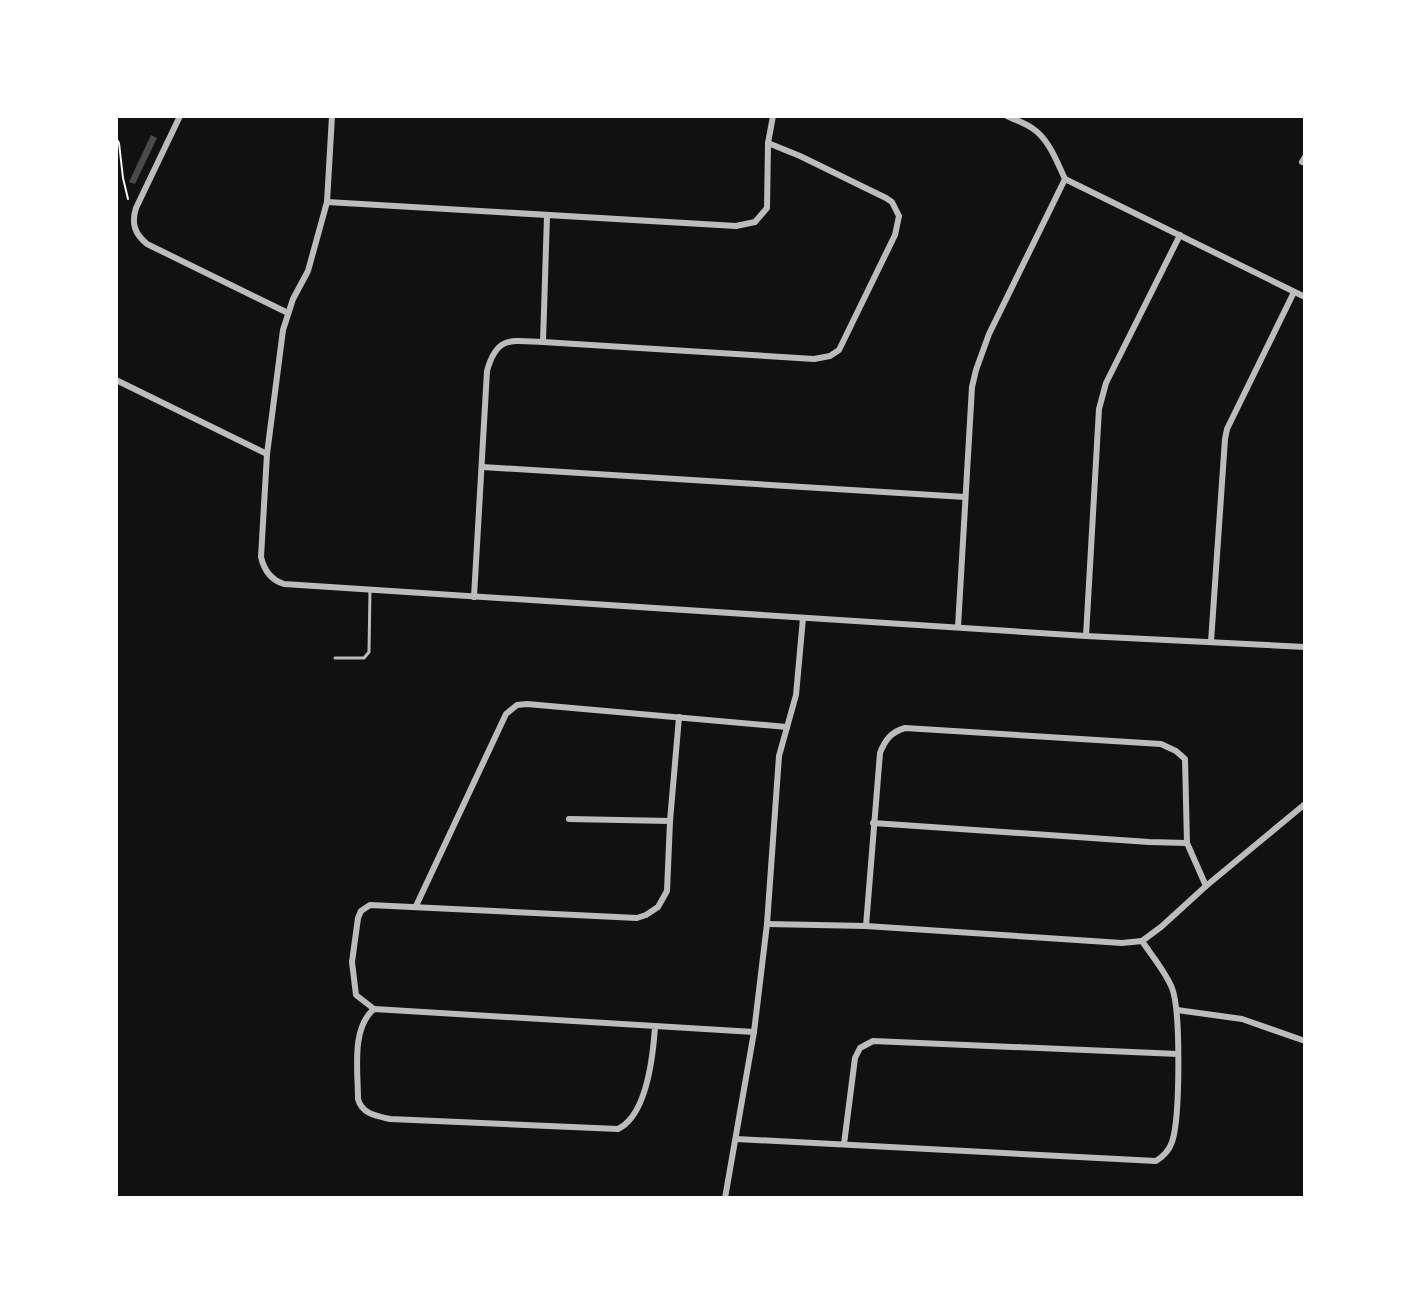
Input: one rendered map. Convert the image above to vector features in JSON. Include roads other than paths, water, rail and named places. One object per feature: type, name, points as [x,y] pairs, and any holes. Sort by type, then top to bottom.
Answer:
[{"type":"street","points":[[180,116],[134,215],[134,229],[147,244],[288,313]]},
{"type":"street","points":[[332,116],[327,202],[308,271],[293,299],[283,330],[267,454],[261,557],[268,574],[280,583],[1086,636],[1305,647]]},
{"type":"street","points":[[327,202],[747,225],[755,222],[767,208],[768,143],[773,116]]},
{"type":"street","points":[[1007,116],[1039,134],[1065,179],[1305,297]]},
{"type":"street","points":[[474,597],[487,371],[499,347],[509,341],[543,342],[814,359],[830,356],[839,350],[895,235],[899,216],[892,202],[886,198],[768,143]]},
{"type":"street","points":[[958,627],[972,387],[976,370],[989,334],[1065,179]]},
{"type":"street","points":[[543,342],[547,216]]},
{"type":"street","points":[[1086,636],[1101,397],[1180,235]]},
{"type":"street","points":[[1211,642],[1227,429],[1294,292]]},
{"type":"street","points":[[116,380],[267,454]]},
{"type":"street","points":[[482,467],[965,497]]},
{"type":"street","points":[[725,1198],[754,1032],[767,924],[776,777],[798,683],[803,618]]},
{"type":"street","points":[[416,906],[506,714],[517,705],[787,727]]},
{"type":"street","points":[[679,717],[666,896],[658,907],[637,918],[370,905],[361,911],[358,918],[352,962],[356,995],[374,1009],[754,1032]]},
{"type":"street","points":[[866,926],[880,753],[888,738],[905,728],[1161,744],[1176,751],[1185,759],[1187,843],[1206,886]]},
{"type":"street","points":[[767,924],[866,926],[1122,943],[1142,941],[1305,804]]},
{"type":"street","points":[[569,819],[670,821]]},
{"type":"street","points":[[873,823],[1187,843]]},
{"type":"street","points":[[736,1139],[1156,1161],[1166,1153],[1173,1139],[1177,1010],[1172,989],[1142,941]]},
{"type":"street","points":[[374,1009],[365,1019],[359,1038],[358,1099],[369,1114],[390,1119],[618,1129],[630,1121],[640,1104],[653,1054],[655,1027]]},
{"type":"street","points":[[1177,1010],[1242,1019],[1305,1041]]},
{"type":"street","points":[[844,1144],[855,1058],[860,1048],[873,1041],[1178,1054]]},
{"type":"lane","points":[[335,658],[367,656],[370,590]]}]
